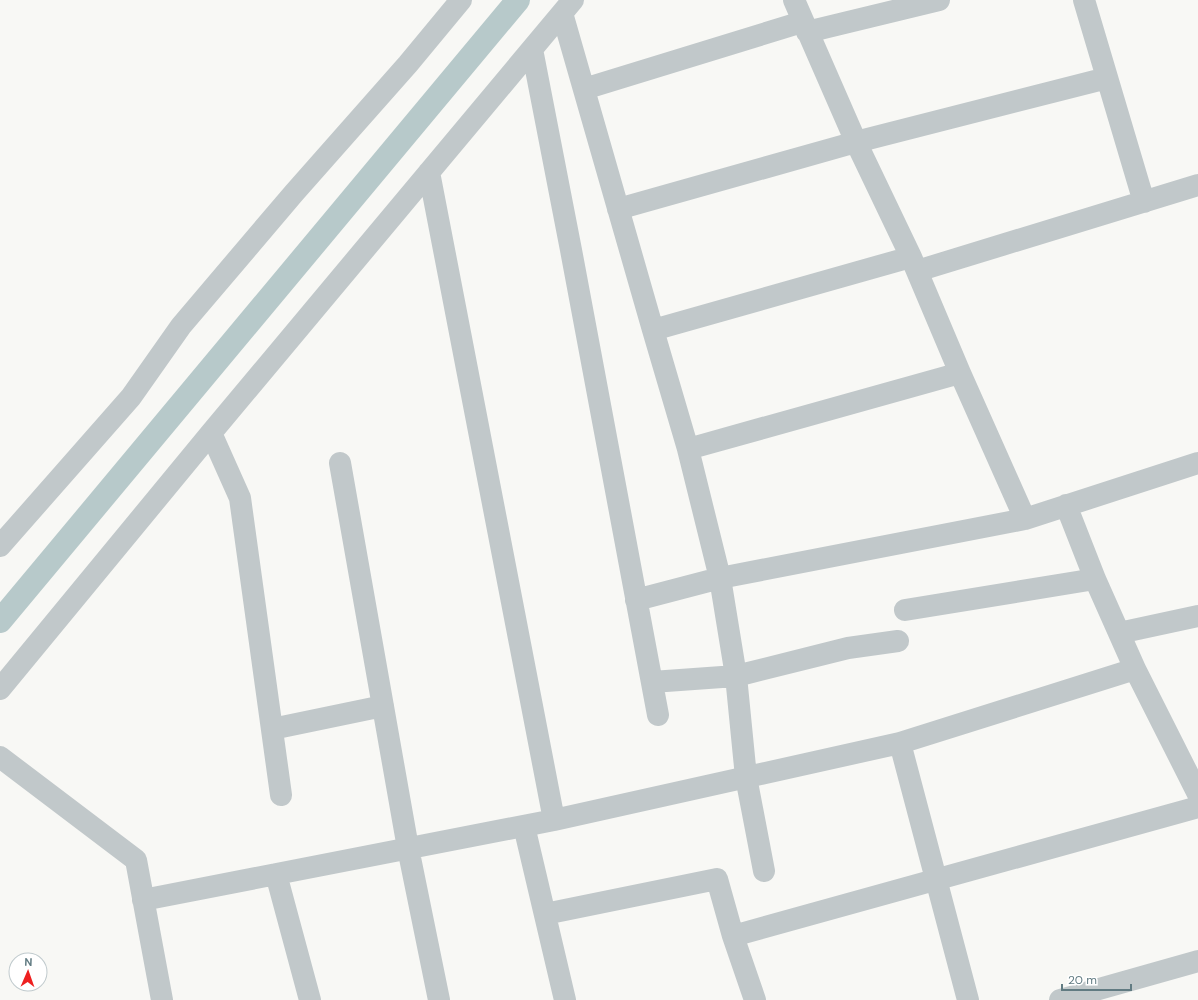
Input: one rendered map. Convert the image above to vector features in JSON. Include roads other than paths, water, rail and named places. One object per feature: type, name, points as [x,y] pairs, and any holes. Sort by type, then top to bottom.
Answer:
[{"type":"street","points":[[0,546],[130,397],[181,326],[294,193],[408,64],[461,0]]},
{"type":"street","points":[[794,0],[856,142],[914,264],[960,373],[1025,518]]},
{"type":"street","points":[[584,89],[805,27],[940,0]]},
{"type":"street","points":[[1084,0],[1144,202]]},
{"type":"street","points":[[0,688],[568,6]]},
{"type":"street","points":[[568,6],[584,89],[688,449],[720,578],[736,676],[746,777],[764,871]]},
{"type":"street","points":[[532,49],[658,715]]},
{"type":"street","points":[[618,209],[856,142],[1107,78]]},
{"type":"street","points":[[429,172],[554,820]]},
{"type":"street","points":[[653,330],[914,264],[1144,202],[1198,185]]},
{"type":"street","points":[[688,449],[960,373]]},
{"type":"street","points":[[211,433],[240,498],[281,795]]},
{"type":"street","points":[[636,600],[720,578],[1025,518],[1198,462]]},
{"type":"street","points":[[340,463],[408,848],[439,1000]]},
{"type":"street","points":[[1066,505],[1095,579],[1135,669],[1198,794]]},
{"type":"street","points":[[905,610],[1095,579]]},
{"type":"street","points":[[1119,633],[1198,616]]},
{"type":"street","points":[[652,682],[736,676],[848,648],[898,641]]},
{"type":"street","points":[[143,900],[554,820],[900,743],[1135,669]]},
{"type":"street","points":[[272,729],[383,706]]},
{"type":"street","points":[[900,743],[968,1000]]},
{"type":"street","points":[[0,757],[136,860],[162,1000]]},
{"type":"street","points":[[733,936],[1198,807]]},
{"type":"street","points":[[524,826],[565,1000]]},
{"type":"street","points":[[276,874],[310,1000]]},
{"type":"street","points":[[545,914],[717,879],[733,936],[754,1000]]},
{"type":"street","points":[[1060,1000],[1198,961]]},
{"type":"waterway","points":[[0,621],[518,0]]}]
